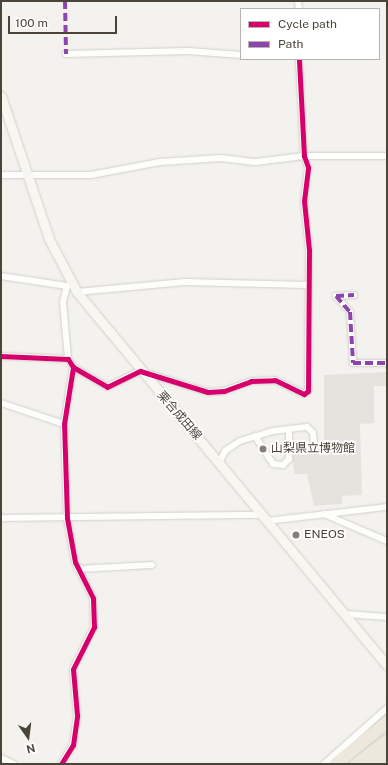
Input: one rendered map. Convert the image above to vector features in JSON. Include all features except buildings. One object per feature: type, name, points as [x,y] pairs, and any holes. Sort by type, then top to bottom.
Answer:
[{"type":"highway","points":[[336,764],[387,722]]},
{"type":"highway","points":[[356,764],[387,741]]},
{"type":"highway","points":[[372,764],[387,753]]},
{"type":"main road","name":"栗合成田線","points":[[1,96],[49,239],[72,288],[140,371],[220,461],[264,518],[387,665]]},
{"type":"street","points":[[66,54],[188,51],[240,54]]},
{"type":"street","points":[[72,288],[63,302],[68,359],[73,367],[107,387],[140,371],[208,392],[224,391],[251,381],[275,380],[304,394],[308,392],[307,285],[309,250],[304,201],[308,167],[304,156],[299,60]]},
{"type":"street","points":[[1,175],[28,178],[91,175],[160,162],[233,158],[256,162],[304,156],[387,156]]},
{"type":"street","points":[[1,276],[72,288],[185,282],[307,285]]},
{"type":"street","points":[[354,296],[336,296],[350,312],[353,363],[387,363]]},
{"type":"street","points":[[1,356],[68,359]]},
{"type":"street","points":[[60,764],[73,745],[77,715],[73,669],[94,627],[93,598],[78,569],[67,518],[64,424],[73,367]]},
{"type":"street","points":[[1,403],[64,424]]},
{"type":"street","points":[[220,461],[225,451],[255,436],[307,427],[313,433],[314,443]]},
{"type":"street","points":[[255,436],[273,464],[284,465],[289,459],[289,430]]},
{"type":"street","points":[[1,518],[264,518],[387,507]]},
{"type":"street","points":[[322,513],[387,541]]},
{"type":"street","points":[[78,569],[152,565]]},
{"type":"street","points":[[345,614],[387,617]]},
{"type":"street","points":[[324,764],[387,708]]},
{"type":"street","points":[[1,758],[14,764]]},
{"type":"shaded area","points":[[387,372],[387,386],[374,386],[374,423],[360,424],[362,495],[342,496],[342,504],[314,506],[307,474],[294,474],[292,444],[324,442],[324,375]]},
{"type":"marked path","points":[[65,1],[66,54]]},
{"type":"marked path","points":[[336,296],[354,295]]},
{"type":"marked path","points":[[336,296],[350,312],[353,363],[387,363]]},
{"type":"cycle path","points":[[1,356],[68,359],[73,367],[107,387],[140,371],[208,392],[224,391],[251,381],[275,380],[304,394],[308,391],[309,250],[304,201],[308,167],[304,156],[299,60]]},
{"type":"cycle path","points":[[61,764],[73,745],[77,715],[73,669],[94,627],[93,598],[75,562],[67,518],[64,424],[73,367]]},
{"type":"place","name":"山梨県立博物館","points":[[263,449]]},
{"type":"place","name":"ENEOS","points":[[296,535]]}]
